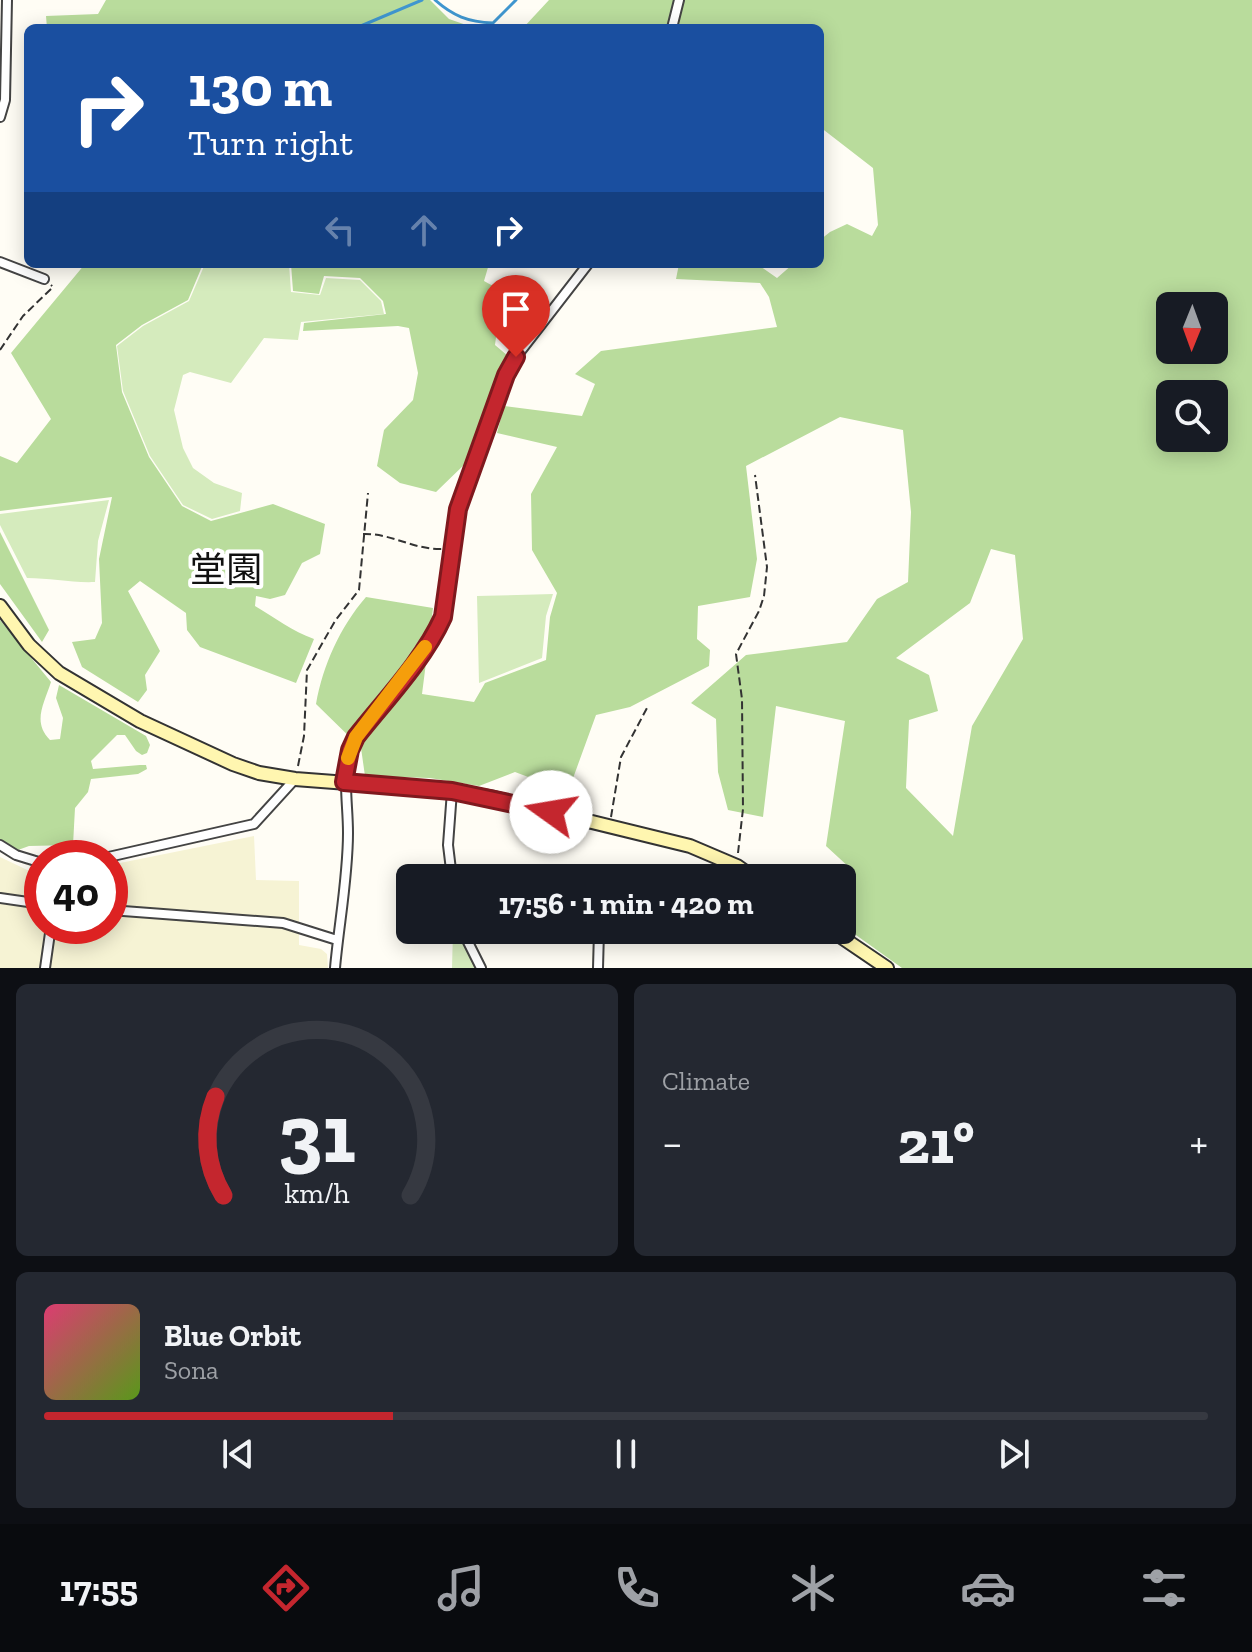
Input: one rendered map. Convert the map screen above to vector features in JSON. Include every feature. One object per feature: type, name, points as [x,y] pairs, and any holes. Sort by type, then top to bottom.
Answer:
[{"type":"street","points":[[0,117],[5,100],[7,0]]},
{"type":"street","points":[[673,24],[679,0]]},
{"type":"street","points":[[0,262],[44,279]]},
{"type":"street","points":[[335,968],[348,834],[344,782],[350,750],[356,737],[436,631],[443,617],[458,509],[506,375],[516,357],[585,268]]},
{"type":"street","points":[[0,606],[43,660],[85,691],[205,753],[259,773],[295,779],[452,791],[690,846],[722,864]]},
{"type":"street","points":[[128,853],[254,824],[295,779]]},
{"type":"street","points":[[450,864],[448,845],[452,791]]},
{"type":"street","points":[[0,845],[24,857]]},
{"type":"street","points":[[0,898],[24,901]]},
{"type":"street","points":[[128,911],[283,923],[337,940]]},
{"type":"street","points":[[45,968],[48,944]]},
{"type":"street","points":[[469,944],[481,968]]},
{"type":"street","points":[[598,968],[599,944]]},
{"type":"street","points":[[852,944],[887,968]]},
{"type":"path","points":[[0,350],[23,316],[53,287],[44,279]]},
{"type":"path","points":[[737,864],[743,793],[742,699],[736,654],[759,611],[767,567],[755,475]]},
{"type":"path","points":[[295,779],[304,736],[307,670],[335,621],[359,590],[368,493]]},
{"type":"path","points":[[363,534],[377,534],[427,550],[452,548]]},
{"type":"path","points":[[608,825],[621,757],[647,708]]},
{"type":"shaded area","points":[[254,836],[256,880],[299,881],[299,945],[321,949],[327,954],[328,968],[0,968],[0,857],[24,868],[24,944],[128,944],[128,861]]},
{"type":"green space","points":[[106,0],[430,0],[449,19],[463,24],[47,24],[46,16],[98,14]]},
{"type":"green space","points":[[549,0],[1252,0],[1252,968],[902,968],[856,935],[856,864],[846,864],[826,846],[845,721],[776,706],[763,817],[728,810],[718,772],[716,719],[691,703],[746,655],[847,642],[877,599],[908,582],[911,512],[903,430],[840,417],[746,466],[757,559],[750,597],[698,606],[697,639],[710,650],[709,666],[630,707],[596,715],[568,792],[515,772],[479,786],[430,778],[365,776],[361,748],[316,704],[334,647],[366,597],[433,608],[422,694],[474,702],[485,683],[546,660],[550,617],[557,593],[532,550],[531,494],[557,447],[497,433],[504,406],[582,416],[595,384],[575,374],[601,351],[777,327],[769,297],[760,283],[676,279],[678,268],[763,268],[777,278],[788,268],[824,268],[824,237],[830,232],[847,224],[872,236],[878,225],[873,168],[824,130],[824,24],[527,24]],"holes":[[[991,549],[1015,555],[1023,639],[972,726],[953,836],[906,788],[909,720],[938,711],[929,675],[896,658],[970,603]]]},
{"type":"green space","points":[[82,268],[201,268],[188,300],[142,325],[116,345],[122,392],[149,457],[182,506],[211,521],[273,504],[325,524],[320,554],[302,563],[285,595],[270,599],[256,596],[255,606],[314,639],[296,683],[200,647],[187,630],[186,613],[140,581],[128,591],[160,651],[145,675],[147,690],[138,702],[82,667],[72,642],[95,639],[102,623],[99,559],[112,497],[0,511],[0,456],[17,463],[51,419],[11,353]]},
{"type":"green space","points":[[203,268],[289,268],[291,292],[320,295],[326,278],[360,280],[381,301],[384,314],[301,322],[298,340],[264,338],[231,383],[190,372],[183,375],[174,410],[183,448],[193,468],[214,483],[242,493],[240,511],[212,519],[183,505],[150,456],[123,391],[117,346],[143,326],[189,301]]},
{"type":"green space","points":[[291,268],[488,268],[484,281],[502,291],[495,345],[508,356],[468,461],[436,492],[400,483],[377,466],[384,430],[413,400],[418,373],[409,328],[303,331],[304,323],[386,314],[383,301],[360,278],[324,276],[319,294],[293,291]]},
{"type":"green space","points":[[109,500],[98,541],[95,582],[27,578],[0,525],[0,514]]},
{"type":"green space","points":[[0,532],[49,630],[42,642],[0,584]]},
{"type":"green space","points":[[553,594],[546,616],[542,658],[479,683],[477,596]]},
{"type":"green space","points":[[0,620],[51,682],[41,720],[50,740],[60,739],[63,718],[56,698],[59,685],[146,736],[150,745],[147,753],[142,755],[125,735],[117,735],[91,761],[93,769],[146,765],[147,769],[138,774],[91,779],[88,792],[75,808],[73,840],[24,840],[24,848],[18,850],[0,840]]},
{"type":"green space","points":[[453,944],[465,944],[477,968],[452,968]]},
{"type":"waterway","points":[[365,24],[422,0]]},
{"type":"waterway","points":[[435,0],[461,17],[493,23],[516,0]]},
{"type":"slow traffic","points":[[348,758],[356,737],[425,647]]},
{"type":"district","name":"堂園","points":[[226,569]]},
{"type":"route","points":[[516,357],[506,375],[458,509],[443,617],[412,666],[356,737],[350,750],[344,782],[452,791],[551,812]]}]
